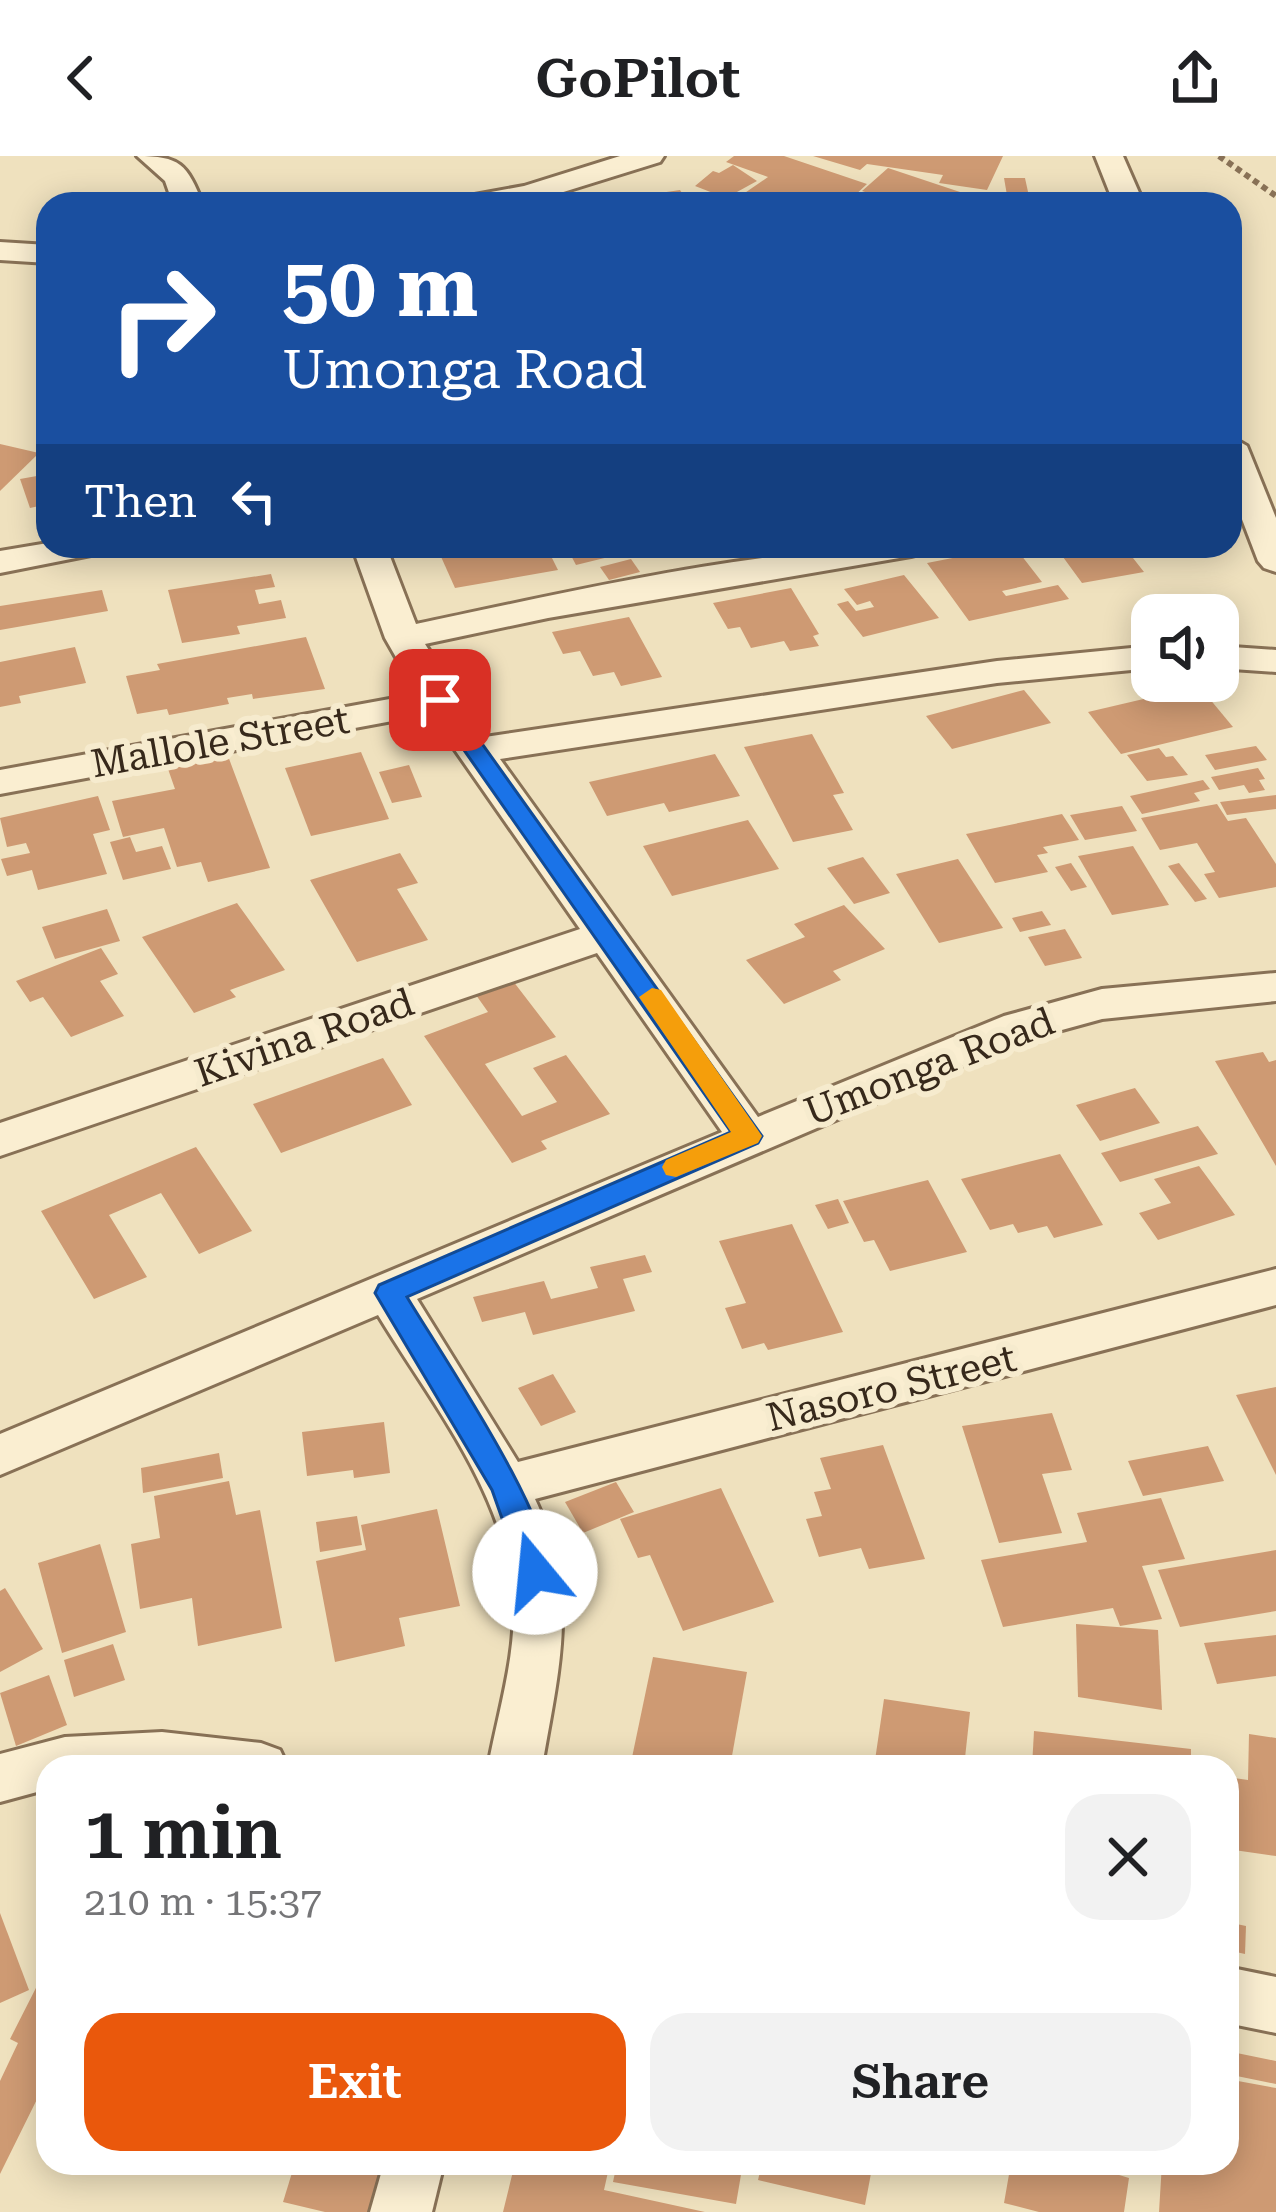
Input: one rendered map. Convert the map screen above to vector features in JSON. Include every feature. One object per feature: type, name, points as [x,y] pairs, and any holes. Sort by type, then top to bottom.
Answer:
[{"type":"street","points":[[151,156],[178,177],[184,192]]},
{"type":"street","points":[[552,192],[650,156]]},
{"type":"street","points":[[1109,156],[1125,192]]},
{"type":"street","points":[[0,251],[36,253]]},
{"type":"street","points":[[1242,499],[1276,561]]},
{"type":"street","points":[[0,562],[36,556]]},
{"type":"street","points":[[374,558],[404,638],[440,700],[748,1136]]},
{"type":"street","points":[[404,638],[548,607],[840,558]]},
{"type":"street","points":[[478,750],[997,672],[1131,659]]},
{"type":"street","points":[[1239,659],[1276,662]]},
{"type":"street","name":"Mallole Street","points":[[0,782],[440,700]]},
{"type":"street","name":"Kivina Road","points":[[0,1140],[609,934]]},
{"type":"street","name":"Umonga Road","points":[[0,1455],[1004,1031],[1102,1004],[1276,987]]},
{"type":"street","name":"Nasoro Street","points":[[505,1486],[1276,1287]]},
{"type":"street","points":[[389,1293],[505,1486],[530,1546],[540,1598],[517,1755]]},
{"type":"street","points":[[110,1755],[180,1755]]},
{"type":"street","points":[[0,1778],[36,1769]]},
{"type":"street","points":[[1239,1997],[1276,2005]]},
{"type":"street","points":[[401,2212],[411,2175]]},
{"type":"path","points":[[1220,156],[1276,196]]},
{"type":"building","points":[[734,156],[784,156],[867,184],[858,192],[746,192],[768,177],[726,162]]},
{"type":"building","points":[[813,156],[1003,156],[987,190],[939,183],[943,175],[867,164],[860,170]]},
{"type":"building","points":[[733,165],[757,181],[737,192],[710,192],[695,186],[713,171],[719,173]]},
{"type":"building","points":[[888,168],[960,192],[862,191]]},
{"type":"building","points":[[1004,178],[1025,178],[1028,192],[1006,192]]},
{"type":"building","points":[[0,444],[36,452],[36,456],[0,491]]},
{"type":"building","points":[[36,476],[36,507],[30,508],[20,479]]},
{"type":"building","points":[[442,558],[552,558],[558,570],[455,588]]},
{"type":"building","points":[[572,558],[604,558],[576,565]]},
{"type":"building","points":[[953,558],[1023,558],[1042,582],[1002,591],[1006,596],[1058,585],[1069,599],[969,621],[927,563]]},
{"type":"building","points":[[1064,558],[1133,558],[1144,572],[1082,583]]},
{"type":"building","points":[[631,559],[640,572],[609,580],[600,567]]},
{"type":"building","points":[[271,574],[275,587],[255,590],[259,604],[281,600],[286,618],[237,626],[240,634],[182,643],[168,590]]},
{"type":"building","points":[[904,575],[939,618],[863,637],[837,604],[848,601],[856,611],[874,607],[870,601],[857,605],[844,589]]},
{"type":"building","points":[[791,588],[819,634],[813,636],[819,646],[790,651],[784,641],[751,648],[740,627],[728,629],[713,603]]},
{"type":"building","points":[[102,590],[108,611],[0,630],[0,606]]},
{"type":"building","points":[[629,617],[662,677],[621,686],[614,672],[593,676],[580,651],[563,654],[552,632]]},
{"type":"building","points":[[306,637],[325,689],[227,698],[229,704],[169,715],[167,709],[137,714],[126,676],[160,670],[157,664]]},
{"type":"building","points":[[75,647],[86,683],[19,696],[21,703],[0,707],[0,662]]},
{"type":"building","points":[[1024,690],[1051,723],[952,749],[926,716]]},
{"type":"building","points":[[1131,702],[1212,702],[1233,727],[1121,754],[1088,712]]},
{"type":"building","points":[[812,734],[844,793],[833,795],[853,830],[793,842],[744,747]]},
{"type":"building","points":[[1256,746],[1267,760],[1215,770],[1205,755]]},
{"type":"building","points":[[1159,748],[1166,757],[1173,756],[1188,775],[1147,781],[1127,755]]},
{"type":"building","points":[[361,752],[389,819],[311,836],[285,768]]},
{"type":"building","points":[[715,754],[740,796],[669,812],[664,803],[607,816],[589,782]]},
{"type":"building","points":[[228,756],[270,868],[208,882],[201,862],[177,867],[164,828],[123,837],[112,801],[175,789],[168,769]]},
{"type":"building","points":[[409,765],[422,797],[392,803],[379,772]]},
{"type":"building","points":[[1258,768],[1265,790],[1249,793],[1244,785],[1219,790],[1211,777]]},
{"type":"building","points":[[1203,780],[1210,789],[1194,793],[1200,801],[1142,814],[1130,796]]},
{"type":"building","points":[[1276,795],[1276,809],[1227,815],[1220,802]]},
{"type":"building","points":[[98,796],[110,830],[93,834],[107,874],[38,890],[32,870],[7,876],[1,859],[30,853],[26,843],[7,847],[0,818]]},
{"type":"building","points":[[1217,804],[1228,821],[1246,818],[1276,864],[1276,887],[1219,898],[1204,874],[1215,872],[1197,843],[1160,850],[1141,818]]},
{"type":"building","points":[[1122,806],[1137,831],[1085,840],[1070,815]]},
{"type":"building","points":[[1062,814],[1079,840],[1043,847],[1048,853],[1037,855],[1048,872],[995,883],[966,834]]},
{"type":"building","points":[[748,820],[779,869],[672,896],[643,846]]},
{"type":"building","points":[[130,837],[136,852],[162,846],[171,869],[123,880],[110,842]]},
{"type":"building","points":[[1133,846],[1169,905],[1112,915],[1078,856]]},
{"type":"building","points":[[400,853],[418,883],[397,889],[428,940],[357,962],[310,880]]},
{"type":"building","points":[[863,857],[890,893],[854,904],[827,868]]},
{"type":"building","points":[[958,859],[1003,928],[939,943],[896,874]]},
{"type":"building","points":[[1071,863],[1087,887],[1071,891],[1055,867]]},
{"type":"building","points":[[1179,863],[1207,899],[1195,902],[1168,866]]},
{"type":"building","points":[[237,903],[285,970],[230,990],[236,997],[194,1013],[142,937]]},
{"type":"building","points":[[844,905],[885,949],[833,971],[841,980],[784,1004],[746,960],[805,937],[794,924]]},
{"type":"building","points":[[107,909],[120,941],[55,959],[42,927]]},
{"type":"building","points":[[1042,911],[1051,925],[1020,932],[1012,918]]},
{"type":"building","points":[[1065,929],[1082,958],[1045,966],[1028,937]]},
{"type":"building","points":[[101,948],[118,974],[100,981],[124,1016],[71,1037],[43,997],[30,1002],[16,981]]},
{"type":"building","points":[[513,981],[556,1037],[485,1064],[522,1116],[557,1102],[533,1068],[566,1055],[610,1114],[541,1141],[547,1149],[512,1163],[424,1036],[488,1012],[476,995]]},
{"type":"building","points":[[1263,1052],[1269,1062],[1276,1060],[1276,1166],[1215,1061]]},
{"type":"building","points":[[383,1058],[412,1105],[281,1153],[253,1104]]},
{"type":"building","points":[[1135,1088],[1160,1123],[1100,1141],[1076,1105]]},
{"type":"building","points":[[1198,1126],[1218,1154],[1120,1182],[1101,1153]]},
{"type":"building","points":[[196,1147],[252,1231],[199,1254],[161,1193],[109,1215],[147,1277],[94,1299],[41,1211]]},
{"type":"building","points":[[1060,1154],[1103,1225],[1054,1238],[1047,1226],[1018,1233],[1013,1224],[990,1230],[961,1179]]},
{"type":"building","points":[[1199,1166],[1235,1215],[1158,1240],[1139,1213],[1171,1203],[1154,1179]]},
{"type":"building","points":[[928,1180],[967,1252],[890,1271],[874,1240],[864,1242],[843,1201]]},
{"type":"building","points":[[838,1199],[849,1223],[828,1229],[815,1205]]},
{"type":"building","points":[[792,1224],[843,1332],[768,1350],[764,1343],[742,1349],[725,1308],[746,1303],[719,1241]]},
{"type":"building","points":[[645,1255],[652,1272],[623,1279],[635,1311],[533,1335],[525,1312],[482,1322],[473,1297],[544,1281],[551,1299],[598,1288],[590,1267]]},
{"type":"building","points":[[553,1374],[576,1412],[541,1426],[518,1388]]},
{"type":"building","points":[[1276,1387],[1276,1475],[1236,1395]]},
{"type":"building","points":[[1052,1413],[1072,1470],[1042,1474],[1062,1533],[999,1543],[962,1426]]},
{"type":"building","points":[[384,1422],[390,1473],[354,1478],[353,1470],[307,1476],[302,1432]]},
{"type":"building","points":[[883,1445],[925,1559],[869,1569],[861,1548],[819,1557],[806,1519],[822,1516],[814,1492],[831,1489],[820,1458]]},
{"type":"building","points":[[1208,1446],[1224,1481],[1143,1496],[1128,1461]]},
{"type":"building","points":[[219,1453],[223,1478],[143,1493],[141,1468]]},
{"type":"building","points":[[229,1481],[236,1515],[260,1510],[282,1628],[198,1646],[192,1598],[140,1609],[131,1544],[160,1538],[154,1496]]},
{"type":"building","points":[[616,1482],[634,1512],[583,1533],[565,1502]]},
{"type":"building","points":[[721,1488],[774,1602],[683,1631],[650,1555],[638,1558],[620,1519]]},
{"type":"building","points":[[1161,1498],[1185,1559],[1142,1566],[1162,1619],[1120,1626],[1113,1608],[1003,1627],[981,1560],[1087,1542],[1077,1513]]},
{"type":"building","points":[[437,1509],[460,1606],[399,1618],[405,1646],[335,1662],[316,1561],[366,1550],[361,1525]]},
{"type":"building","points":[[357,1516],[362,1545],[320,1552],[316,1522]]},
{"type":"building","points":[[100,1544],[126,1632],[62,1653],[38,1563]]},
{"type":"building","points":[[1276,1550],[1276,1611],[1180,1627],[1158,1570]]},
{"type":"building","points":[[5,1588],[43,1649],[0,1672],[0,1591]]},
{"type":"building","points":[[1076,1624],[1158,1630],[1162,1710],[1078,1697]]},
{"type":"building","points":[[1276,1635],[1276,1676],[1217,1684],[1204,1643]]},
{"type":"building","points":[[113,1644],[125,1680],[74,1697],[64,1660]]},
{"type":"building","points":[[653,1657],[747,1672],[732,1755],[633,1755]]},
{"type":"building","points":[[49,1675],[67,1725],[16,1746],[0,1693]]},
{"type":"building","points":[[884,1699],[970,1712],[965,1755],[876,1755]]},
{"type":"building","points":[[1034,1731],[1191,1749],[1191,1755],[1033,1755]]},
{"type":"building","points":[[1249,1734],[1276,1738],[1276,1856],[1239,1851],[1239,1779],[1248,1780]]},
{"type":"building","points":[[0,1913],[29,1990],[0,2003]]},
{"type":"building","points":[[1239,1925],[1246,1926],[1245,1954],[1239,1953]]},
{"type":"building","points":[[36,1988],[36,2101],[0,2174],[0,2081],[18,2043],[10,2039]]},
{"type":"building","points":[[1239,2053],[1276,2061],[1276,2084],[1239,2076]]},
{"type":"building","points":[[1239,2081],[1276,2088],[1276,2212],[1159,2212],[1161,2175],[1239,2175]]},
{"type":"building","points":[[291,2175],[379,2175],[368,2212],[325,2212],[283,2202]]},
{"type":"building","points":[[512,2175],[607,2175],[604,2190],[705,2212],[503,2212]]},
{"type":"building","points":[[614,2175],[741,2175],[736,2204],[613,2182]]},
{"type":"building","points":[[759,2175],[871,2175],[865,2205],[758,2180]]},
{"type":"building","points":[[1009,2175],[1129,2178],[1124,2212],[1039,2212],[1004,2203]]},
{"type":"slow traffic","points":[[652,997],[748,1136],[676,1167]]},
{"type":"route","points":[[440,700],[748,1136],[389,1293],[505,1486],[530,1546],[535,1572]]}]
